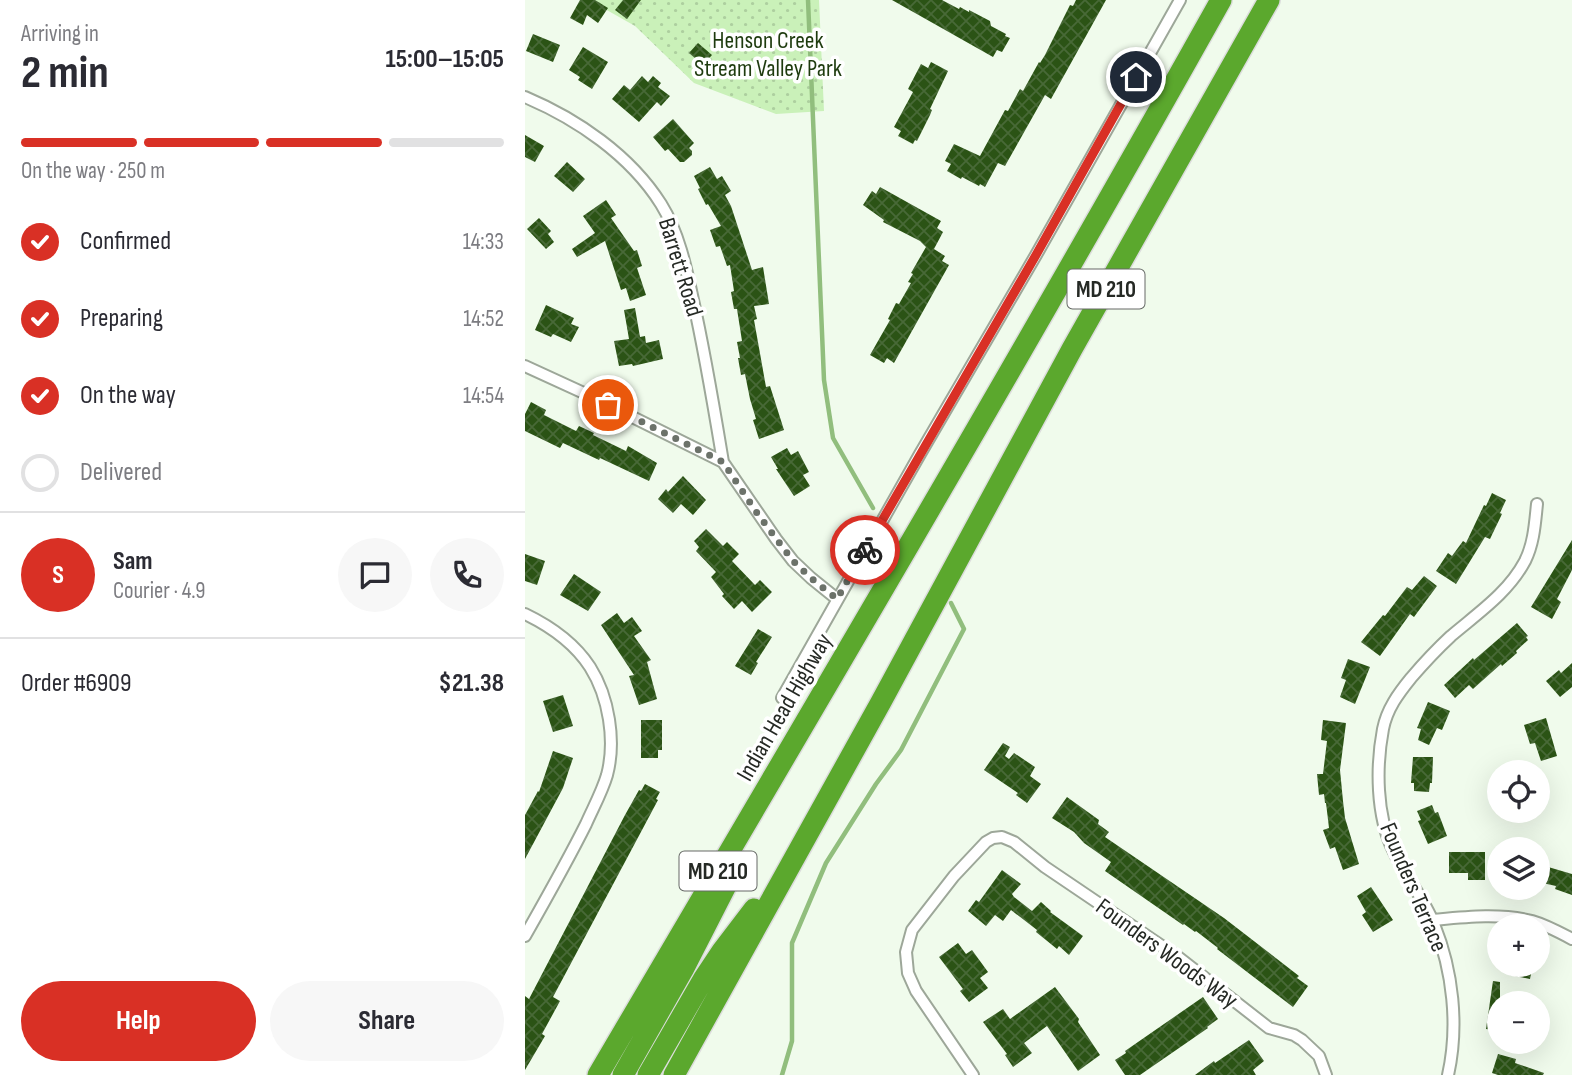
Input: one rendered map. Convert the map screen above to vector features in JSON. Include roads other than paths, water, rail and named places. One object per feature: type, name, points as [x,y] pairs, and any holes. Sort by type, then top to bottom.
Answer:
[{"type":"highway","name":"Indian Head Highway","points":[[598,1075],[1103,211],[1221,0]]},
{"type":"highway","name":"MD 210","points":[[674,1075],[1072,349],[1269,0]]},
{"type":"highway","points":[[623,1075],[684,968],[838,668]]},
{"type":"highway","points":[[649,1075],[722,951],[800,849]]},
{"type":"street","points":[[782,698],[1179,0]]},
{"type":"street","name":"Barrett Road","points":[[525,97],[564,116],[604,144],[649,187],[667,216],[680,245],[700,329],[723,462]]},
{"type":"street","points":[[525,366],[723,462],[793,561],[837,599]]},
{"type":"street","name":"Founders Terrace","points":[[1448,1075],[1454,1013],[1442,945],[1433,920],[1392,848],[1384,821],[1379,770],[1384,727],[1395,698],[1422,665],[1512,582],[1531,546],[1537,504]]},
{"type":"street","points":[[525,614],[572,645],[590,667],[605,703],[612,740],[607,775],[600,794],[525,936]]},
{"type":"street","name":"Founders Woods Way","points":[[973,1075],[916,992],[908,973],[906,952],[912,930],[954,876],[981,847],[997,837],[1014,842],[1045,867],[1151,938],[1269,1028],[1302,1040],[1319,1056],[1327,1075]]},
{"type":"street","points":[[1433,920],[1483,916],[1518,918],[1552,928],[1572,939]]},
{"type":"waterway","points":[[808,0],[824,380],[833,438],[873,508]]},
{"type":"waterway","points":[[782,1075],[792,1041],[792,943],[826,863],[901,750],[964,629],[951,603]]},
{"type":"park label","name":"Henson Creek Stream Valley Park","points":[[768,54]]}]
